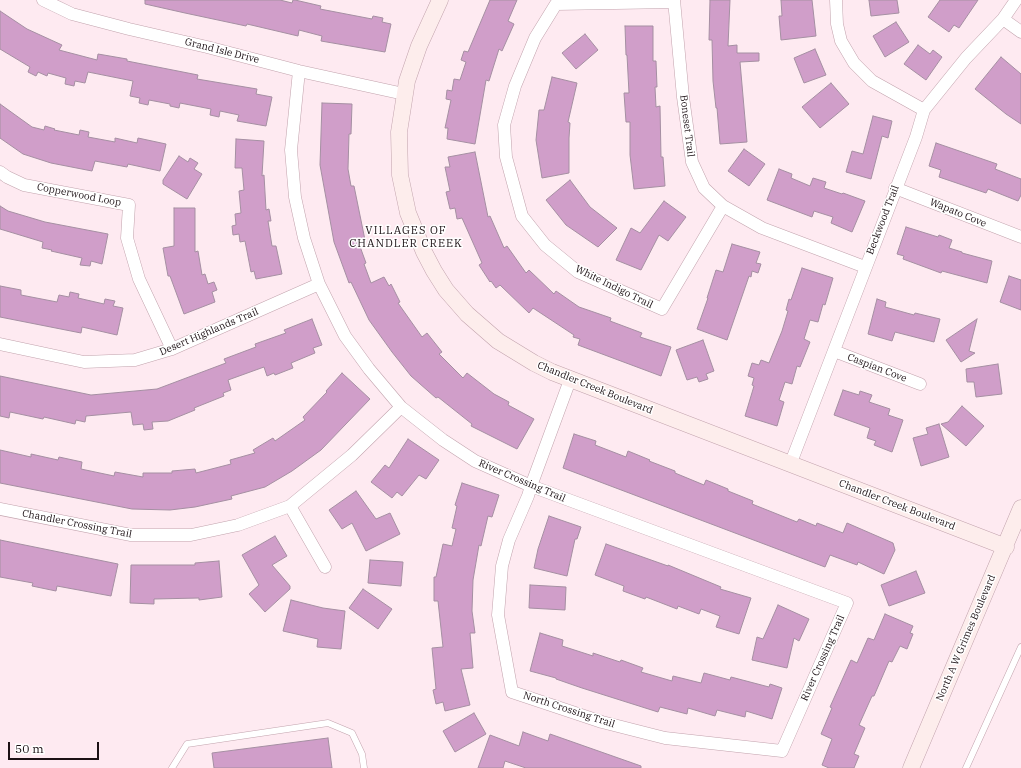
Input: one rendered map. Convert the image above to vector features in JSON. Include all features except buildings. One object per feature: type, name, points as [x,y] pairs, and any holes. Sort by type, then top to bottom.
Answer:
[{"type":"street","name":"Grand Isle Drive","points":[[42,0],[72,14],[299,71],[404,94]]},
{"type":"street","name":"Chandler Creek Boulevard","points":[[440,0],[411,67],[404,94],[399,132],[400,175],[408,213],[424,252],[434,271],[452,298],[467,314],[498,341],[534,363],[570,380],[1006,546]]},
{"type":"street","points":[[836,0],[837,24],[841,41],[854,63],[872,81],[924,110]]},
{"type":"street","name":"Beckwood Trail","points":[[790,465],[895,188],[916,137],[924,110],[966,58],[1003,19],[1016,0]]},
{"type":"street","name":"Boneset Trail","points":[[674,1],[683,97],[692,162],[704,188],[723,206],[762,228],[865,267]]},
{"type":"street","name":"White Indigo Trail","points":[[674,1],[556,4],[535,38],[515,86],[504,125],[506,158],[522,216],[545,245],[578,272],[662,309],[723,206]]},
{"type":"street","points":[[1003,19],[1021,32]]},
{"type":"street","name":"River Crossing Trail","points":[[299,71],[291,150],[295,197],[304,238],[319,284],[346,336],[369,369],[401,407],[443,440],[475,460],[531,486],[847,603],[782,750]]},
{"type":"street","name":"Copperwood Loop","points":[[0,172],[24,185],[128,205],[127,238],[137,272],[172,349]]},
{"type":"street","name":"Wapato Cove","points":[[895,188],[1021,237]]},
{"type":"street","name":"Desert Highlands Trail","points":[[0,344],[26,351],[84,362],[135,360],[172,349],[319,284]]},
{"type":"street","name":"Caspian Cove","points":[[834,351],[920,384]]},
{"type":"street","name":"North Crossing Trail","points":[[570,380],[531,486],[509,540],[502,566],[498,615],[512,692],[602,722],[665,738],[782,750]]},
{"type":"street","name":"Chandler Crossing Trail","points":[[0,509],[131,535],[191,535],[238,525],[290,506],[352,455],[401,407]]},
{"type":"street","points":[[290,506],[325,567]]},
{"type":"street","name":"North A W Grimes Boulevard","points":[[911,768],[1021,508]]},
{"type":"lane","points":[[966,768],[1021,647]]},
{"type":"lane","points":[[172,768],[187,744],[328,723],[352,733],[362,754],[364,768]]},
{"type":"district","name":"VILLAGES OF CHANDLER CREEK","points":[[406,237]]}]
